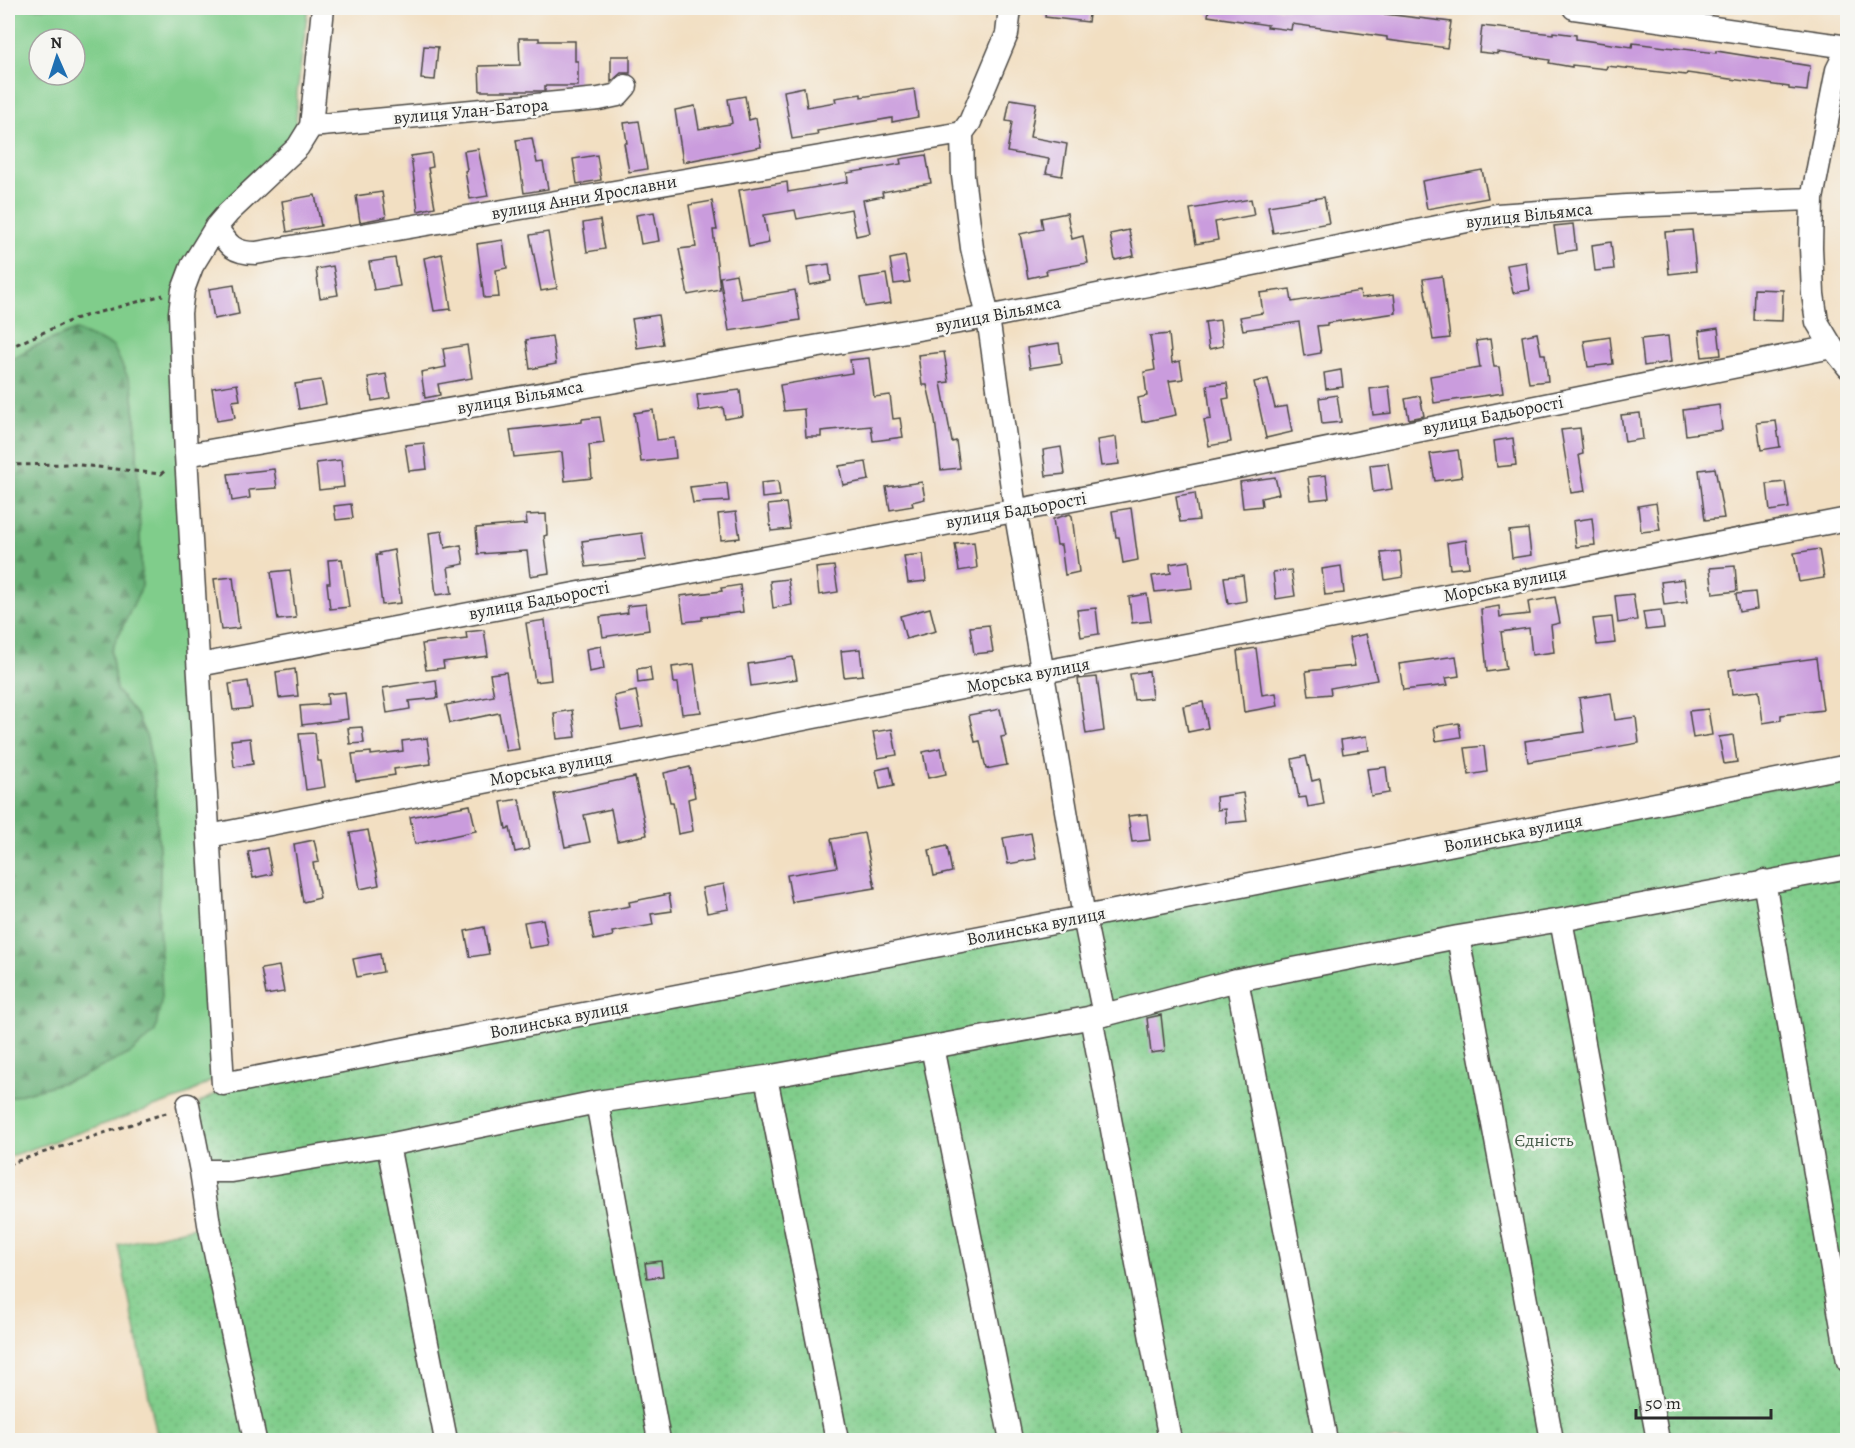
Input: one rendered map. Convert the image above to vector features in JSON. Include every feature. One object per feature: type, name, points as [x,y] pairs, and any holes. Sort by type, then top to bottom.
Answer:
[{"type":"street","points":[[209,836],[186,455],[180,313],[183,290],[192,266],[216,227],[298,147],[311,126],[324,8]]},
{"type":"street","points":[[1010,8],[1007,34],[970,122],[962,133],[963,176],[972,248],[988,317],[1015,509],[1084,917],[1097,1016],[1170,1440]]},
{"type":"street","points":[[1574,8],[1848,47],[1837,70],[1812,199],[1813,294],[1817,322],[1832,347],[1848,367]]},
{"type":"street","name":"вулиця Улан-Батора","points":[[311,126],[599,99],[618,94],[626,86]]},
{"type":"street","name":"вулиця Анни Ярославни","points":[[216,227],[232,247],[241,253],[256,253],[962,133]]},
{"type":"street","name":"вулиця Вільямса","points":[[186,455],[988,317],[1497,215],[1626,206],[1812,199]]},
{"type":"street","name":"вулиця Бадьорості","points":[[199,665],[1015,509],[1147,486],[1832,347]]},
{"type":"street","name":"Морська вулиця","points":[[209,836],[1044,672],[1848,519]]},
{"type":"street","name":"Волинська вулиця","points":[[209,836],[224,1084],[1848,766]]},
{"type":"street","points":[[201,1172],[232,1171],[388,1145],[597,1102],[766,1077],[932,1047],[1097,1016],[1238,980],[1458,937],[1848,867]]},
{"type":"street","points":[[1764,881],[1848,1361]]},
{"type":"street","points":[[1561,920],[1658,1440]]},
{"type":"street","points":[[1458,937],[1552,1440]]},
{"type":"street","points":[[1238,980],[1326,1440]]},
{"type":"street","points":[[932,1047],[1011,1440]]},
{"type":"street","points":[[766,1077],[837,1440]]},
{"type":"street","points":[[597,1102],[659,1440]]},
{"type":"street","points":[[188,1105],[209,1224],[255,1440]]},
{"type":"street","points":[[388,1145],[446,1440]]},
{"type":"path","points":[[8,348],[74,319],[183,290]]},
{"type":"path","points":[[8,465],[72,464],[161,474],[186,455]]},
{"type":"path","points":[[8,1164],[188,1105]]},
{"type":"green space","points":[[308,8],[297,93],[296,130],[290,142],[177,286],[216,1078],[183,1097],[8,1157],[8,1098],[81,1077],[159,920],[160,865],[154,774],[147,738],[137,716],[116,690],[111,651],[142,586],[136,429],[132,386],[76,330],[33,347],[8,361],[8,9]]},
{"type":"green space","points":[[76,330],[113,346],[132,386],[136,429],[142,586],[111,651],[116,690],[137,716],[147,738],[154,774],[160,865],[159,920],[162,997],[155,1032],[131,1053],[81,1077],[8,1098],[8,361],[33,347]]},
{"type":"green space","name":"Єдність","points":[[1847,773],[1847,1440],[158,1440],[118,1245],[204,1225],[199,1103],[225,1089]]},
{"type":"building","points":[[1046,8],[1090,8],[1088,22],[1045,17]]},
{"type":"building","points":[[1209,8],[1370,8],[1369,12],[1451,22],[1447,48],[1292,24],[1291,30],[1267,27],[1268,25],[1208,16]]},
{"type":"building","points":[[1482,26],[1576,35],[1576,39],[1632,47],[1633,43],[1716,53],[1716,51],[1810,66],[1807,91],[1687,73],[1686,75],[1607,66],[1606,69],[1572,65],[1572,67],[1549,63],[1550,60],[1497,52],[1497,54],[1479,52]]},
{"type":"building","points":[[519,38],[539,38],[539,41],[575,41],[578,86],[545,86],[545,91],[480,91],[479,66],[520,65]]},
{"type":"building","points":[[424,46],[438,47],[435,80],[421,79]]},
{"type":"building","points":[[611,56],[630,56],[630,73],[621,73],[611,82]]},
{"type":"building","points":[[804,87],[807,107],[836,102],[835,98],[861,94],[861,97],[914,89],[918,117],[892,122],[892,118],[817,131],[818,135],[792,139],[784,91]]},
{"type":"building","points":[[745,96],[749,120],[756,118],[761,147],[683,162],[675,110],[695,106],[699,129],[730,124],[732,123],[728,99]]},
{"type":"building","points":[[1010,99],[1036,103],[1030,137],[1067,144],[1062,176],[1046,173],[1049,159],[1007,152],[1012,122],[1006,121]]},
{"type":"building","points":[[639,121],[647,169],[629,172],[624,143],[627,143],[624,123]]},
{"type":"building","points":[[532,138],[537,163],[543,162],[548,189],[524,193],[516,140]]},
{"type":"building","points":[[478,149],[488,196],[470,199],[464,151]]},
{"type":"building","points":[[431,153],[433,167],[428,168],[435,207],[418,211],[411,156]]},
{"type":"building","points":[[597,155],[601,180],[577,184],[573,159]]},
{"type":"building","points":[[926,155],[931,183],[882,192],[883,196],[863,200],[870,233],[856,236],[851,209],[797,219],[795,210],[764,215],[769,243],[749,247],[739,190],[787,182],[788,192],[848,182],[847,173],[901,164],[900,159]]},
{"type":"building","points":[[1482,170],[1488,198],[1427,209],[1422,181]]},
{"type":"building","points":[[382,192],[386,217],[360,222],[356,196]]},
{"type":"building","points":[[315,195],[321,226],[287,232],[282,201]]},
{"type":"building","points":[[1324,197],[1329,223],[1273,233],[1268,206]]},
{"type":"building","points":[[1251,199],[1254,215],[1215,222],[1218,240],[1196,244],[1190,209]]},
{"type":"building","points":[[712,201],[717,230],[713,230],[720,289],[688,295],[679,249],[696,247],[689,205]]},
{"type":"building","points":[[654,212],[659,241],[641,244],[636,215]]},
{"type":"building","points":[[1067,213],[1072,239],[1083,236],[1088,263],[1046,270],[1047,274],[1028,278],[1020,234],[1043,229],[1041,218]]},
{"type":"building","points":[[600,220],[605,249],[587,252],[583,223]]},
{"type":"building","points":[[1573,224],[1576,250],[1558,253],[1554,226]]},
{"type":"building","points":[[1129,230],[1134,256],[1115,260],[1110,234]]},
{"type":"building","points":[[1692,230],[1696,271],[1669,274],[1665,232]]},
{"type":"building","points":[[548,232],[557,288],[541,291],[530,235]]},
{"type":"building","points":[[503,240],[507,268],[496,270],[499,297],[484,298],[477,244]]},
{"type":"building","points":[[1611,242],[1614,269],[1595,271],[1592,245]]},
{"type":"building","points":[[442,254],[451,309],[434,311],[424,258]]},
{"type":"building","points":[[905,256],[910,282],[894,284],[890,259]]},
{"type":"building","points":[[395,258],[400,286],[374,290],[369,262]]},
{"type":"building","points":[[1526,262],[1530,290],[1513,293],[1507,265]]},
{"type":"building","points":[[829,264],[831,281],[810,285],[807,267]]},
{"type":"building","points":[[333,266],[338,295],[320,298],[316,269]]},
{"type":"building","points":[[736,274],[741,299],[795,290],[800,320],[729,331],[720,277]]},
{"type":"building","points":[[886,274],[891,303],[865,307],[860,278]]},
{"type":"building","points":[[1442,276],[1450,338],[1433,340],[1423,279]]},
{"type":"building","points":[[234,285],[239,314],[214,319],[209,289]]},
{"type":"building","points":[[1290,289],[1292,302],[1360,291],[1361,298],[1394,294],[1396,313],[1317,326],[1321,353],[1304,356],[1299,322],[1243,330],[1240,317],[1263,313],[1260,293]]},
{"type":"building","points":[[1754,289],[1783,290],[1782,321],[1753,320]]},
{"type":"building","points":[[658,315],[663,344],[637,348],[632,319]]},
{"type":"building","points":[[1220,320],[1223,346],[1209,349],[1205,322]]},
{"type":"building","points":[[1718,328],[1721,355],[1702,357],[1699,331]]},
{"type":"building","points":[[1537,333],[1541,354],[1545,354],[1548,381],[1529,383],[1522,336]]},
{"type":"building","points":[[1169,334],[1172,363],[1180,361],[1183,379],[1169,381],[1176,415],[1142,422],[1138,398],[1147,396],[1144,372],[1155,370],[1150,336]]},
{"type":"building","points":[[552,336],[556,364],[530,369],[526,340]]},
{"type":"building","points":[[1668,336],[1671,362],[1644,366],[1641,339]]},
{"type":"building","points":[[1610,337],[1613,364],[1588,367],[1584,341]]},
{"type":"building","points":[[1490,339],[1494,367],[1499,367],[1503,393],[1434,403],[1430,376],[1480,368],[1476,341]]},
{"type":"building","points":[[1059,343],[1062,363],[1030,368],[1027,348]]},
{"type":"building","points":[[467,345],[472,378],[438,384],[440,395],[425,398],[421,372],[446,367],[443,349]]},
{"type":"building","points":[[944,352],[949,382],[941,383],[952,442],[956,441],[960,468],[941,470],[935,420],[927,385],[922,385],[918,355]]},
{"type":"building","points":[[869,358],[874,397],[890,395],[893,419],[900,418],[903,437],[873,441],[871,426],[821,431],[821,437],[806,437],[804,409],[784,411],[780,385],[852,373],[850,360]]},
{"type":"building","points":[[1341,370],[1343,387],[1326,389],[1324,373]]},
{"type":"building","points":[[386,374],[390,398],[372,401],[368,377]]},
{"type":"building","points":[[1268,379],[1275,408],[1287,406],[1292,432],[1266,438],[1254,382]]},
{"type":"building","points":[[321,380],[326,404],[299,409],[295,384]]},
{"type":"building","points":[[1227,383],[1229,398],[1223,399],[1231,442],[1209,446],[1204,420],[1211,419],[1207,385]]},
{"type":"building","points":[[237,384],[240,400],[232,401],[235,418],[217,421],[212,388]]},
{"type":"building","points":[[1389,386],[1392,413],[1373,415],[1370,389]]},
{"type":"building","points":[[740,390],[743,416],[725,419],[723,407],[699,411],[697,395]]},
{"type":"building","points":[[1337,395],[1341,422],[1322,424],[1319,398]]},
{"type":"building","points":[[1420,396],[1424,416],[1409,419],[1405,399]]},
{"type":"building","points":[[1719,405],[1722,430],[1686,435],[1683,410]]},
{"type":"building","points":[[653,410],[657,440],[674,438],[676,458],[641,462],[634,413]]},
{"type":"building","points":[[1640,413],[1643,439],[1625,442],[1621,415]]},
{"type":"building","points":[[600,417],[604,443],[589,445],[592,478],[565,481],[562,452],[514,457],[510,430],[582,422],[582,419]]},
{"type":"building","points":[[1776,421],[1780,447],[1761,450],[1757,423]]},
{"type":"building","points":[[1580,428],[1583,454],[1579,455],[1585,491],[1571,493],[1561,430]]},
{"type":"building","points":[[1116,437],[1119,464],[1101,466],[1097,440]]},
{"type":"building","points":[[1513,438],[1516,465],[1497,467],[1494,441]]},
{"type":"building","points":[[424,443],[427,469],[409,471],[405,445]]},
{"type":"building","points":[[1061,447],[1065,474],[1046,476],[1043,450]]},
{"type":"building","points":[[1458,450],[1462,477],[1435,481],[1430,454]]},
{"type":"building","points":[[341,460],[344,487],[319,490],[316,463]]},
{"type":"building","points":[[866,462],[869,480],[843,485],[839,466]]},
{"type":"building","points":[[1388,463],[1392,489],[1373,492],[1370,465]]},
{"type":"building","points":[[1715,468],[1724,518],[1705,520],[1699,470]]},
{"type":"building","points":[[274,469],[277,488],[249,490],[250,498],[232,501],[228,474]]},
{"type":"building","points":[[1326,475],[1329,498],[1311,500],[1308,477]]},
{"type":"building","points":[[1275,477],[1279,494],[1261,498],[1262,506],[1243,508],[1240,482]]},
{"type":"building","points":[[778,481],[780,496],[762,498],[761,483]]},
{"type":"building","points":[[922,482],[925,499],[912,502],[913,506],[890,510],[886,487]]},
{"type":"building","points":[[1785,482],[1789,508],[1770,511],[1767,484]]},
{"type":"building","points":[[727,483],[729,501],[693,503],[690,487]]},
{"type":"building","points":[[1195,493],[1199,520],[1180,522],[1176,496]]},
{"type":"building","points":[[786,503],[790,529],[771,531],[768,505]]},
{"type":"building","points":[[1656,503],[1660,530],[1641,532],[1638,506]]},
{"type":"building","points":[[351,504],[353,518],[336,520],[334,506]]},
{"type":"building","points":[[1131,508],[1138,560],[1123,563],[1112,511]]},
{"type":"building","points":[[736,512],[740,538],[721,540],[718,514]]},
{"type":"building","points":[[546,514],[547,535],[544,536],[549,573],[530,576],[527,551],[478,554],[476,528],[527,524],[526,515]]},
{"type":"building","points":[[1070,514],[1079,572],[1065,575],[1061,545],[1057,545],[1053,519]]},
{"type":"building","points":[[1592,518],[1595,545],[1576,547],[1573,521]]},
{"type":"building","points":[[1528,529],[1531,555],[1512,558],[1509,531]]},
{"type":"building","points":[[442,531],[445,548],[461,545],[464,564],[448,567],[452,593],[436,595],[429,533]]},
{"type":"building","points":[[642,533],[646,560],[586,567],[582,541]]},
{"type":"building","points":[[1466,540],[1469,567],[1450,569],[1447,543]]},
{"type":"building","points":[[974,542],[977,568],[959,571],[955,544]]},
{"type":"building","points":[[1819,549],[1824,578],[1799,582],[1794,553]]},
{"type":"building","points":[[394,550],[401,603],[382,605],[376,555]]},
{"type":"building","points":[[1400,551],[1403,577],[1385,580],[1381,553]]},
{"type":"building","points":[[923,554],[926,581],[908,583],[904,556]]},
{"type":"building","points":[[342,559],[349,607],[330,609],[327,583],[330,583],[328,560]]},
{"type":"building","points":[[1189,561],[1192,588],[1155,592],[1152,576],[1171,573],[1170,564]]},
{"type":"building","points":[[834,566],[838,592],[819,595],[816,568]]},
{"type":"building","points":[[1341,566],[1344,593],[1325,595],[1322,569]]},
{"type":"building","points":[[1735,566],[1737,591],[1713,594],[1710,568]]},
{"type":"building","points":[[290,570],[296,618],[278,620],[271,572]]},
{"type":"building","points":[[1291,570],[1295,596],[1276,599],[1273,572]]},
{"type":"building","points":[[1243,575],[1246,601],[1228,604],[1224,577]]},
{"type":"building","points":[[233,577],[239,628],[221,630],[214,579]]},
{"type":"building","points":[[788,579],[792,605],[773,608],[770,581]]},
{"type":"building","points":[[1684,579],[1687,602],[1664,605],[1661,582]]},
{"type":"building","points":[[740,585],[743,612],[702,617],[702,620],[684,622],[680,596],[722,591],[721,588]]},
{"type":"building","points":[[1755,592],[1757,609],[1739,612],[1736,594]]},
{"type":"building","points":[[1147,594],[1151,621],[1132,623],[1129,597]]},
{"type":"building","points":[[1633,594],[1637,620],[1618,623],[1615,596]]},
{"type":"building","points":[[1555,597],[1560,623],[1551,625],[1554,652],[1532,655],[1529,628],[1501,632],[1506,669],[1487,672],[1481,609],[1499,606],[1500,617],[1530,614],[1528,602]]},
{"type":"building","points":[[646,604],[649,630],[603,637],[600,617],[628,613],[627,606]]},
{"type":"building","points":[[930,608],[936,631],[906,639],[900,616]]},
{"type":"building","points":[[1096,608],[1099,634],[1081,637],[1077,610]]},
{"type":"building","points":[[1661,610],[1664,628],[1646,630],[1643,612]]},
{"type":"building","points":[[1612,617],[1615,643],[1597,645],[1593,619]]},
{"type":"building","points":[[545,620],[551,680],[535,682],[526,623]]},
{"type":"building","points":[[989,625],[993,652],[974,654],[970,627]]},
{"type":"building","points":[[484,630],[488,656],[443,662],[444,668],[426,670],[422,644],[467,639],[466,632]]},
{"type":"building","points":[[1366,634],[1377,680],[1330,688],[1331,694],[1309,696],[1306,671],[1355,666],[1349,638]]},
{"type":"building","points":[[601,646],[604,669],[589,672],[586,649]]},
{"type":"building","points":[[1256,648],[1262,695],[1276,693],[1278,706],[1244,712],[1237,651]]},
{"type":"building","points":[[860,649],[863,675],[844,677],[841,651]]},
{"type":"building","points":[[1456,656],[1459,676],[1446,678],[1448,685],[1403,690],[1399,664]]},
{"type":"building","points":[[793,657],[797,679],[751,686],[748,664]]},
{"type":"building","points":[[1816,658],[1823,710],[1781,715],[1781,720],[1763,723],[1759,691],[1732,694],[1729,670]]},
{"type":"building","points":[[694,664],[701,712],[682,714],[678,683],[674,683],[672,667]]},
{"type":"building","points":[[650,667],[652,681],[638,683],[637,669]]},
{"type":"building","points":[[295,669],[298,696],[279,698],[276,672]]},
{"type":"building","points":[[1149,671],[1152,698],[1134,700],[1130,674]]},
{"type":"building","points":[[506,672],[519,749],[506,751],[499,713],[450,723],[446,705],[494,696],[490,674]]},
{"type":"building","points":[[1097,677],[1104,731],[1086,734],[1078,679]]},
{"type":"building","points":[[436,680],[438,698],[409,701],[410,709],[387,713],[383,688]]},
{"type":"building","points":[[248,681],[252,708],[233,710],[229,684]]},
{"type":"building","points":[[636,691],[643,726],[621,730],[614,696]]},
{"type":"building","points":[[345,692],[348,719],[302,725],[300,706],[328,704],[327,694]]},
{"type":"building","points":[[1611,693],[1615,720],[1636,717],[1639,743],[1528,762],[1525,741],[1584,732],[1579,698]]},
{"type":"building","points":[[1203,702],[1208,728],[1188,732],[1183,706]]},
{"type":"building","points":[[1000,709],[1006,736],[1001,737],[1007,765],[986,769],[980,741],[975,742],[969,715]]},
{"type":"building","points":[[1708,709],[1712,735],[1693,738],[1689,711]]},
{"type":"building","points":[[572,710],[576,737],[557,739],[554,713]]},
{"type":"building","points":[[1459,723],[1461,737],[1436,741],[1434,727]]},
{"type":"building","points":[[362,727],[364,743],[350,744],[348,728]]},
{"type":"building","points":[[892,729],[897,755],[878,758],[873,732]]},
{"type":"building","points":[[315,733],[318,761],[321,761],[325,787],[306,790],[299,734]]},
{"type":"building","points":[[1733,735],[1737,762],[1724,764],[1719,737]]},
{"type":"building","points":[[1367,736],[1369,750],[1343,754],[1341,740]]},
{"type":"building","points":[[250,738],[253,764],[234,767],[231,740]]},
{"type":"building","points":[[427,738],[431,764],[394,769],[395,775],[356,781],[352,754],[371,752],[371,755],[403,751],[402,741]]},
{"type":"building","points":[[1484,746],[1487,772],[1469,775],[1465,748]]},
{"type":"building","points":[[941,748],[946,774],[928,778],[923,752]]},
{"type":"building","points":[[1306,756],[1312,781],[1320,779],[1324,804],[1308,807],[1306,797],[1299,798],[1292,759]]},
{"type":"building","points":[[690,767],[695,797],[688,799],[693,831],[678,834],[673,802],[670,802],[664,773]]},
{"type":"building","points":[[890,767],[894,786],[880,789],[876,770]]},
{"type":"building","points":[[1386,767],[1389,793],[1371,796],[1367,769]]},
{"type":"building","points":[[635,777],[647,835],[617,841],[611,809],[584,815],[590,842],[565,847],[554,794]]},
{"type":"building","points":[[1243,793],[1247,821],[1226,823],[1225,809],[1217,810],[1216,797]]},
{"type":"building","points":[[519,799],[529,849],[515,852],[510,828],[506,829],[501,802]]},
{"type":"building","points":[[470,805],[476,831],[415,844],[410,817]]},
{"type":"building","points":[[1147,814],[1150,840],[1132,842],[1128,816]]},
{"type":"building","points":[[368,830],[379,885],[360,889],[350,833]]},
{"type":"building","points":[[864,833],[875,888],[792,903],[787,875],[837,867],[831,839]]},
{"type":"building","points":[[1031,833],[1036,859],[1008,864],[1003,838]]},
{"type":"building","points":[[314,840],[319,862],[313,863],[320,898],[303,902],[294,844]]},
{"type":"building","points":[[947,846],[952,872],[934,876],[929,850]]},
{"type":"building","points":[[267,848],[272,874],[253,878],[248,852]]},
{"type":"building","points":[[724,884],[729,909],[707,913],[702,888]]},
{"type":"building","points":[[669,894],[672,911],[651,914],[653,925],[612,932],[613,936],[594,940],[589,914],[630,906],[629,902]]},
{"type":"building","points":[[543,919],[548,945],[529,948],[524,922]]},
{"type":"building","points":[[484,927],[489,954],[470,957],[465,931]]},
{"type":"building","points":[[380,954],[383,972],[357,977],[353,959]]},
{"type":"building","points":[[279,966],[284,992],[266,995],[261,969]]},
{"type":"building","points":[[1161,1015],[1165,1051],[1151,1053],[1147,1018]]},
{"type":"building","points":[[661,1261],[663,1276],[647,1278],[645,1263]]}]
